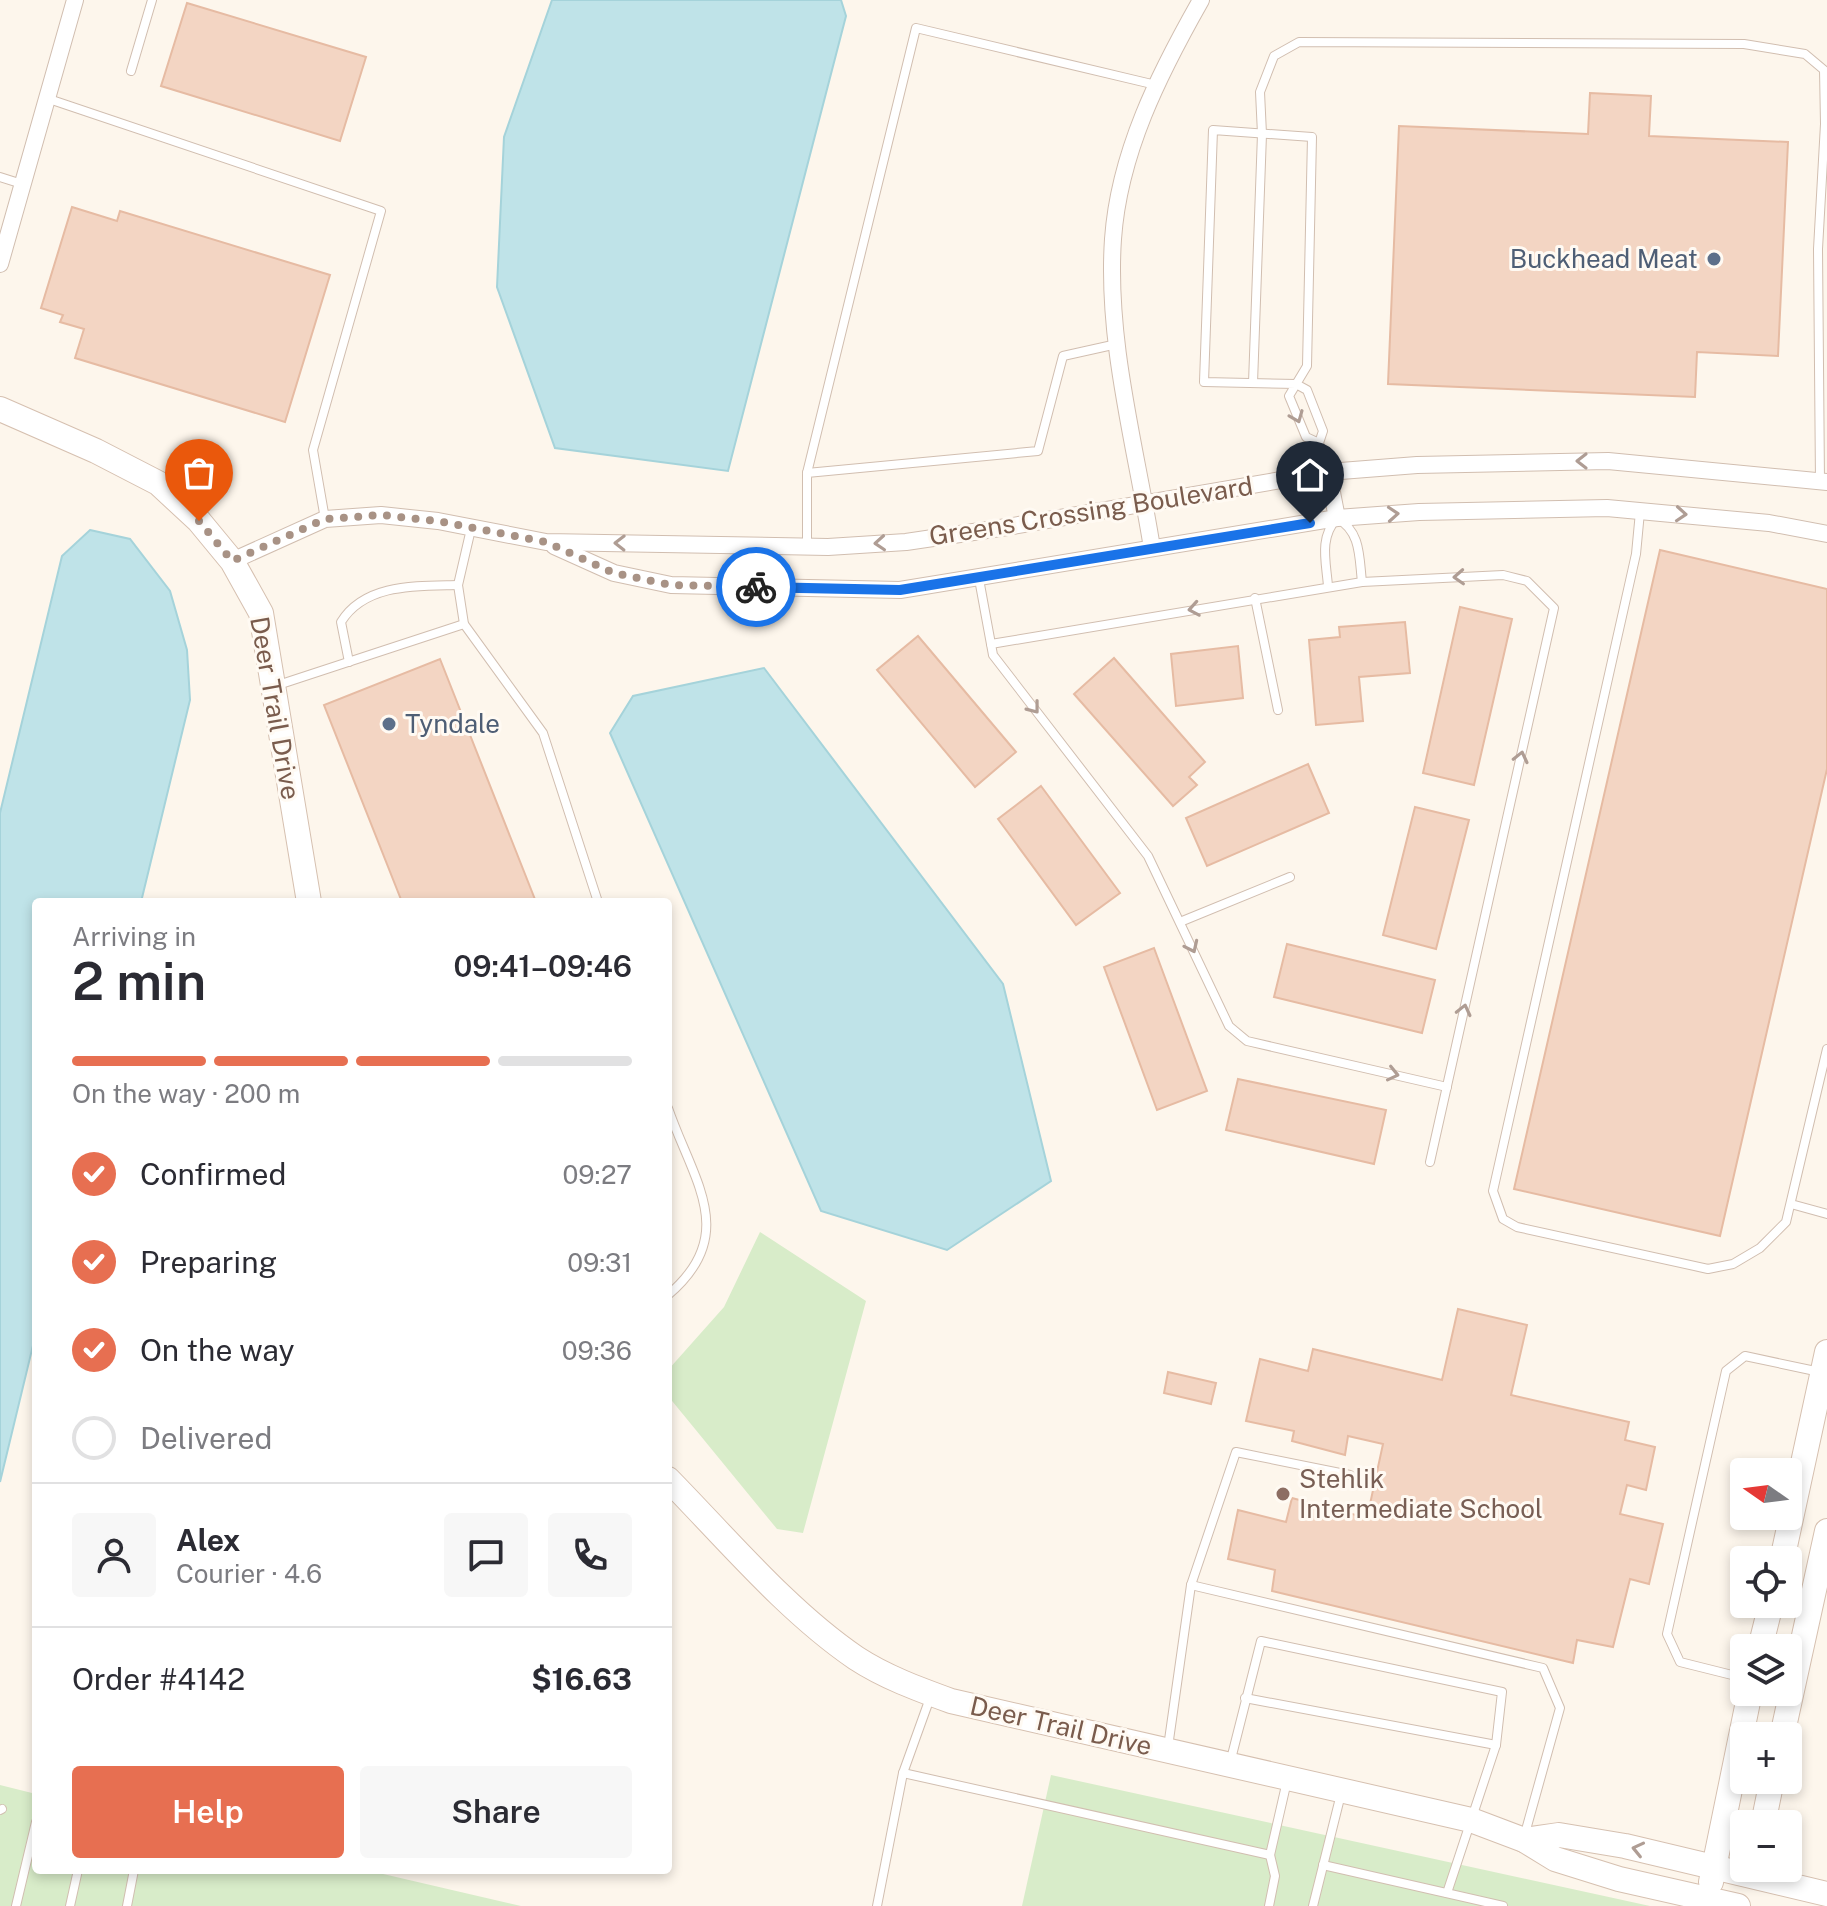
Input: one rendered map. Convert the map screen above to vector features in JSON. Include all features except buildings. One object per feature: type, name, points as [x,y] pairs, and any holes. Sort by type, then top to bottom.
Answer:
[{"type":"street","points":[[0,264],[75,0]]},
{"type":"street","points":[[1152,548],[1113,313],[1113,238],[1124,175],[1156,85],[1201,0]]},
{"type":"street","name":"Deer Trail Drive","points":[[0,409],[96,451],[158,483],[199,521],[232,561],[261,613],[308,898]]},
{"type":"street","name":"Greens Crossing Boulevard","points":[[232,561],[325,519],[381,515],[546,542],[807,546],[906,542],[1328,472],[1515,461],[1608,461],[1823,482]]},
{"type":"street","points":[[1328,472],[1337,518]]},
{"type":"street","name":"Greens Crossing Boulevard","points":[[546,542],[614,573],[671,585],[900,590],[1337,518],[1516,508],[1640,511],[1769,523],[1827,534]]},
{"type":"street","points":[[1785,1546],[1824,1362]]},
{"type":"street","name":"Deer Trail Drive","points":[[672,1483],[820,1631],[857,1659],[901,1683],[931,1694],[1167,1751],[1471,1820],[1524,1840],[1555,1859],[1706,1902],[1738,1906]]},
{"type":"street","points":[[1785,1722],[1824,1542],[1802,1548]]},
{"type":"street","points":[[1706,1902],[1747,1706]]},
{"type":"street","name":"Deer Trail Drive","points":[[1524,1840],[1559,1835],[1730,1870]]},
{"type":"street","points":[[1752,1882],[1752,1906]]},
{"type":"street","name":"Deer Trail Drive","points":[[1786,1882],[1827,1894]]},
{"type":"lane","points":[[131,71],[152,0]]},
{"type":"lane","points":[[807,546],[807,473],[916,28],[1156,85]]},
{"type":"lane","points":[[1253,383],[1262,134],[1260,92],[1274,56],[1299,42],[1744,44],[1805,54],[1826,69],[1818,249],[1823,482]]},
{"type":"lane","points":[[46,98],[381,211],[313,450],[325,519]]},
{"type":"lane","points":[[1319,443],[1306,437],[1289,396],[1296,384],[1307,366],[1312,137],[1213,130],[1204,382],[1296,384],[1307,390],[1323,431],[1319,443],[1328,472]]},
{"type":"lane","points":[[0,178],[22,184]]},
{"type":"lane","points":[[807,473],[1038,451],[1063,356],[1118,344]]},
{"type":"lane","points":[[1640,511],[1636,554],[1493,1191],[1503,1219],[1517,1227],[1708,1269],[1733,1264],[1760,1248],[1786,1222],[1827,1049]]},
{"type":"lane","points":[[1328,586],[1324,543],[1327,529],[1337,518],[1350,526],[1356,537],[1362,582]]},
{"type":"lane","points":[[471,529],[458,585],[464,624],[543,733],[597,898]]},
{"type":"lane","points":[[991,644],[1362,582],[1503,575],[1527,581],[1554,608],[1430,1162]]},
{"type":"lane","points":[[979,579],[993,655],[1148,856],[1229,1026],[1247,1041],[1447,1087]]},
{"type":"lane","points":[[349,662],[341,622],[351,606],[403,585],[458,585]]},
{"type":"lane","points":[[1255,598],[1278,710]]},
{"type":"lane","points":[[273,686],[464,624]]},
{"type":"lane","points":[[1180,922],[1290,877]]},
{"type":"lane","points":[[672,1119],[707,1216],[702,1258],[691,1276],[672,1292]]},
{"type":"lane","points":[[1791,1204],[1827,1214]]},
{"type":"lane","points":[[1730,1674],[1680,1662],[1667,1634],[1726,1371],[1745,1356],[1824,1362]]},
{"type":"lane","points":[[1167,1751],[1191,1585],[1236,1452],[1350,1475]]},
{"type":"lane","points":[[1191,1585],[1543,1668],[1560,1708],[1524,1840]]},
{"type":"lane","points":[[1229,1764],[1261,1641],[1502,1692],[1496,1745],[1447,1893]]},
{"type":"lane","points":[[877,1906],[903,1773],[931,1694]]},
{"type":"lane","points":[[1245,1698],[1496,1745]]},
{"type":"lane","points":[[903,1773],[1270,1855]]},
{"type":"lane","points":[[1269,1906],[1275,1876],[1270,1855],[1287,1778]]},
{"type":"lane","points":[[1313,1906],[1341,1792]]},
{"type":"lane","points":[[16,1906],[32,1839]]},
{"type":"lane","points":[[1323,1865],[1503,1906]]},
{"type":"lane","points":[[70,1906],[77,1874]]},
{"type":"lane","points":[[127,1906],[133,1874]]},
{"type":"green space","points":[[760,1232],[866,1301],[803,1533],[777,1529],[672,1401],[672,1366],[724,1307]]},
{"type":"green space","points":[[1051,1775],[1650,1906],[1022,1906]]},
{"type":"green space","points":[[0,1785],[32,1793],[32,1874],[383,1874],[521,1906],[0,1906]]},
{"type":"water","points":[[552,0],[841,0],[846,16],[728,471],[555,448],[497,287],[504,137]]},
{"type":"water","points":[[90,530],[130,539],[170,591],[187,650],[190,700],[142,898],[32,898],[32,1350],[0,1482],[0,813],[62,556]]},
{"type":"water","points":[[764,668],[1003,984],[1051,1181],[947,1250],[821,1211],[610,733],[633,696]]},
{"type":"way so far","points":[[199,521],[232,561],[325,519],[381,515],[438,521],[546,542],[614,573],[671,585],[756,587]]},
{"type":"place","name":"Buckhead Meat","points":[[1714,259]]},
{"type":"place","name":"Tyndale","points":[[389,724]]},
{"type":"place","name":"Stehlik Intermediate School","points":[[1283,1494]]},
{"type":"route","points":[[756,587],[900,590],[1015,574],[1310,523]]}]
